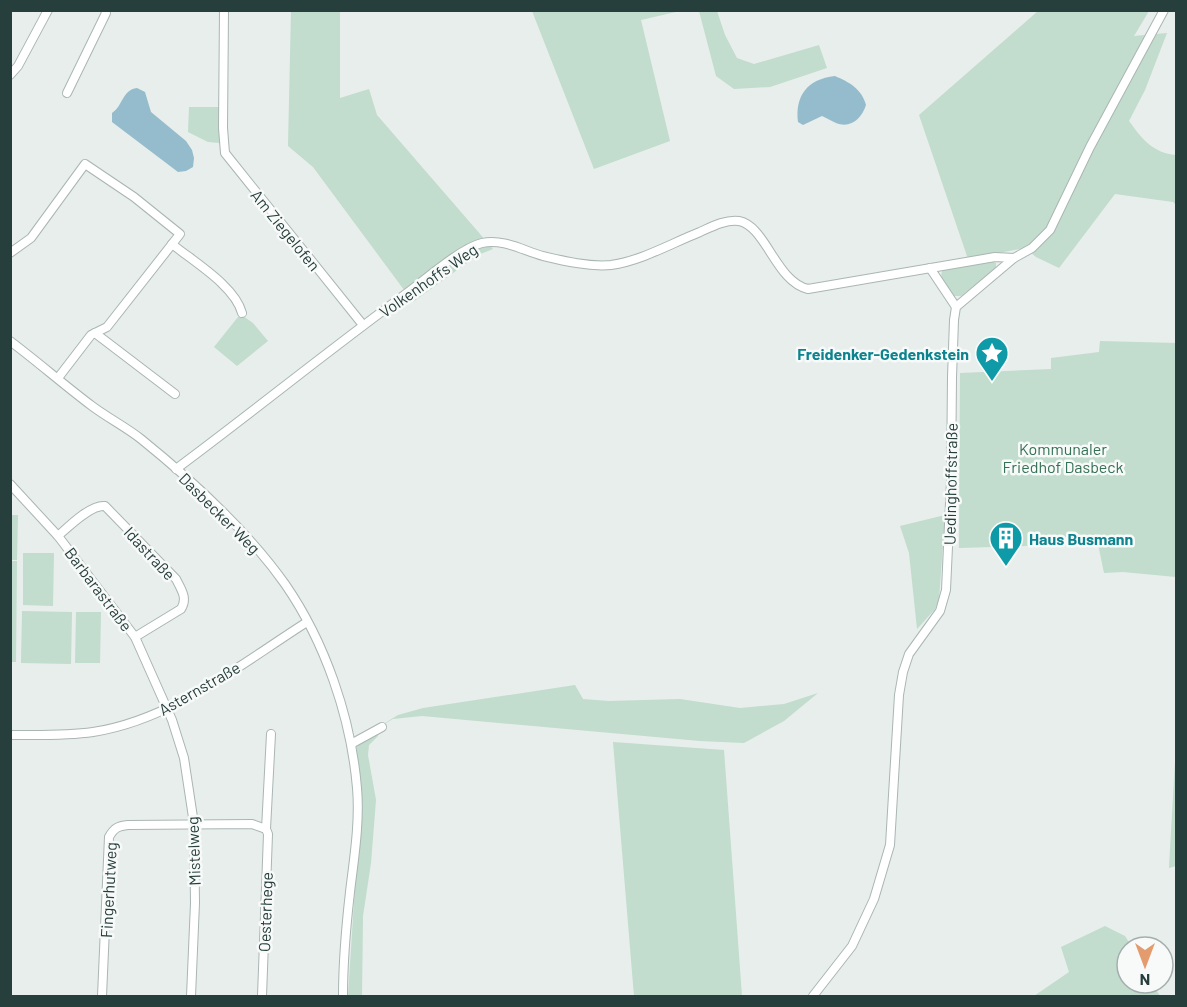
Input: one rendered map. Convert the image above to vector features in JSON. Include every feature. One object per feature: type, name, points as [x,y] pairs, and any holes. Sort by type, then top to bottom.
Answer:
[{"type":"street","points":[[10,75],[18,66],[48,10]]},
{"type":"street","points":[[67,93],[106,13],[105,10]]},
{"type":"street","name":"Am Ziegelofen","points":[[224,10],[223,128],[225,153],[363,325]]},
{"type":"street","points":[[930,268],[956,307],[1014,258],[1032,248],[1050,230],[1090,147],[1164,10]]},
{"type":"street","points":[[10,253],[31,238],[85,164],[134,197],[180,234],[107,327],[91,335],[58,378]]},
{"type":"street","name":"Volkenhoffs Weg","points":[[176,468],[456,257],[469,248],[488,242],[498,242],[566,261],[610,265],[629,261],[719,224],[738,221],[749,226],[789,279],[800,287],[808,289],[995,257],[1014,258]]},
{"type":"street","points":[[172,244],[225,287],[238,301],[242,314]]},
{"type":"street","name":"Uedinghoffstraße","points":[[813,996],[852,946],[874,899],[890,845],[899,695],[903,672],[916,643],[940,611],[946,590],[951,481],[951,381],[956,307]]},
{"type":"street","points":[[94,333],[175,394]]},
{"type":"street","name":"Dasbecker Weg","points":[[10,341],[176,468],[240,529],[285,585],[307,622],[330,671],[351,744],[357,800],[343,996]]},
{"type":"street","name":"Barbarastraße","points":[[10,484],[58,536],[135,637],[168,708]]},
{"type":"street","name":"Idastraße","points":[[58,536],[92,509],[100,505],[105,506],[176,579],[184,594],[184,604],[181,609],[135,637]]},
{"type":"street","name":"Asternstraße","points":[[10,735],[93,732],[145,718],[213,684],[307,622]]},
{"type":"street","name":"Mistelweg","points":[[168,708],[183,758],[194,824],[195,903],[191,996]]},
{"type":"street","points":[[351,744],[382,727]]},
{"type":"street","name":"Oesterhege","points":[[262,996],[271,734]]},
{"type":"street","points":[[194,824],[252,824],[266,829]]},
{"type":"street","name":"Fingerhutweg","points":[[102,996],[109,837],[114,829],[122,826],[194,824]]},
{"type":"green space","points":[[291,11],[340,11],[340,98],[369,89],[377,115],[493,249],[478,255],[413,302],[313,167],[288,146]]},
{"type":"green space","points":[[532,11],[680,11],[641,20],[670,141],[594,169]]},
{"type":"green space","points":[[699,11],[717,11],[725,35],[737,58],[754,64],[819,45],[827,68],[770,87],[734,89],[716,76]]},
{"type":"green space","points":[[1038,11],[1149,11],[1134,36],[1167,33],[1145,90],[1129,121],[1154,148],[1176,155],[1176,205],[1173,202],[1115,194],[1059,268],[1036,257],[1025,248],[968,259],[919,115]]},
{"type":"green space","points":[[189,107],[221,107],[220,143],[208,142],[188,132]]},
{"type":"green space","points":[[991,261],[996,263],[996,268],[961,296],[951,296],[942,280],[943,269]]},
{"type":"green space","points":[[243,316],[253,323],[268,341],[237,366],[214,347],[238,317]]},
{"type":"green space","name":"Kommunaler Friedhof Dasbeck","points":[[1100,341],[1176,343],[1176,577],[1123,572],[1104,573],[1098,544],[959,548],[960,373],[1051,369],[1051,358],[1099,352]]},
{"type":"green space","points":[[11,515],[18,515],[17,560],[11,560]]},
{"type":"green space","points":[[945,515],[939,600],[935,609],[917,629],[909,553],[900,526]]},
{"type":"green space","points":[[23,553],[54,553],[53,606],[23,605]]},
{"type":"green space","points":[[11,561],[17,561],[16,662],[11,662]]},
{"type":"green space","points":[[22,611],[72,612],[71,664],[21,663]]},
{"type":"green space","points":[[76,612],[101,612],[100,663],[75,663]]},
{"type":"green space","points":[[575,685],[583,699],[609,701],[680,699],[740,708],[784,704],[818,693],[784,721],[744,743],[422,716],[393,719],[364,736],[398,715],[423,708]]},
{"type":"green space","points":[[378,732],[378,736],[369,745],[368,755],[376,800],[371,863],[363,916],[362,996],[348,996],[360,807],[356,748],[362,741]]},
{"type":"green space","points":[[613,742],[724,750],[742,996],[634,996]]},
{"type":"green space","points":[[1176,744],[1176,866],[1169,868],[1169,867]]},
{"type":"green space","points":[[1105,926],[1123,935],[1115,935],[1115,995],[1160,996],[1034,996],[1069,972],[1061,947]]},
{"type":"water","points":[[835,76],[858,90],[864,99],[866,105],[859,118],[846,125],[822,116],[803,125],[798,122],[799,104],[805,90],[817,81]]},
{"type":"water","points":[[137,88],[145,92],[151,112],[186,141],[192,150],[193,167],[178,172],[112,122],[112,113],[125,95]]},
{"type":"place","name":"Freidenker-Gedenkstein","points":[[992,382]]},
{"type":"place","name":"Haus Busmann","points":[[1006,567]]}]
